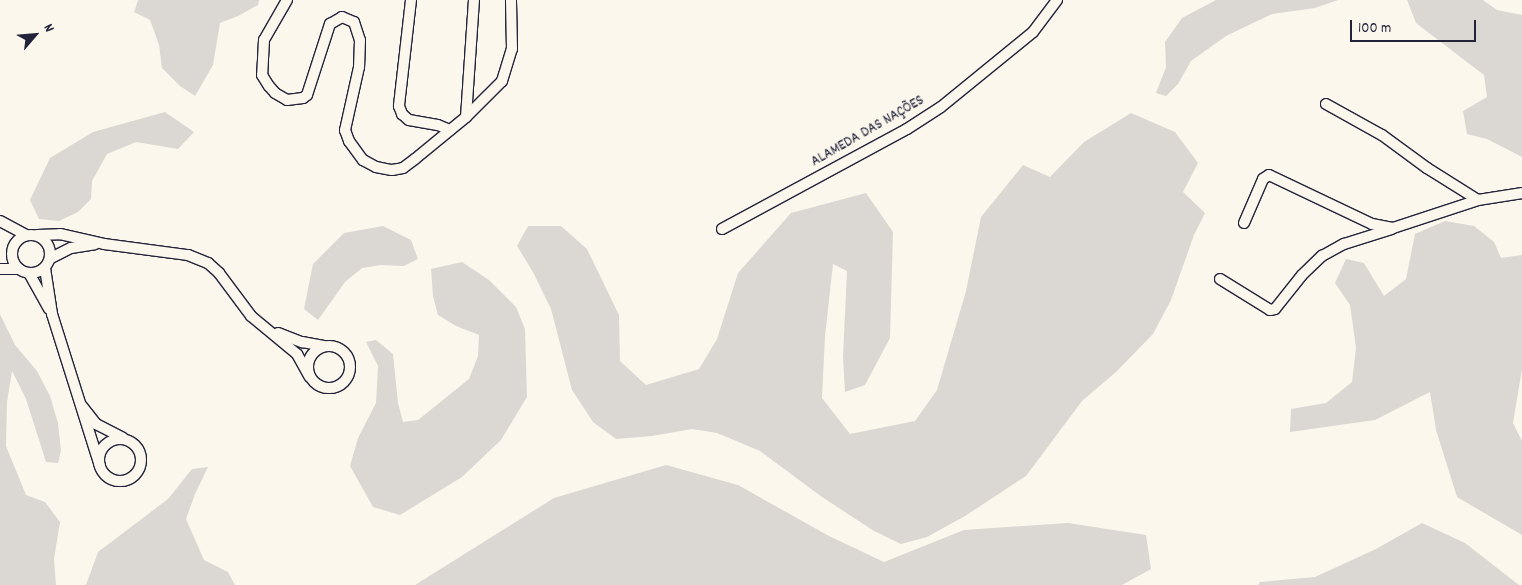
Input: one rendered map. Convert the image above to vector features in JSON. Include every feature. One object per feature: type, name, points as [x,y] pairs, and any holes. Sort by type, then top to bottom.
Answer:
[{"type":"street","points":[[278,14],[281,0]]},
{"type":"street","points":[[287,0],[264,40],[262,75],[275,93],[287,100],[300,100],[307,95],[330,24],[336,19],[346,18],[354,22],[360,40],[359,66],[345,130],[348,141],[363,160],[388,170],[403,168],[466,117],[502,81],[512,49],[511,0]]},
{"type":"street","points":[[411,0],[399,106],[402,114],[409,120],[438,125],[450,130]]},
{"type":"street","points":[[466,117],[474,0]]},
{"type":"street","name":"ALAMEDA DAS NAÇÕES","points":[[722,229],[907,129],[940,107],[1032,32],[1057,0]]},
{"type":"street","points":[[1326,104],[1382,135],[1426,168],[1478,200]]},
{"type":"street","points":[[1244,223],[1263,179],[1269,175],[1372,224],[1393,228]]},
{"type":"street","points":[[1220,279],[1270,310],[1275,309],[1305,271],[1322,256],[1344,244],[1478,200],[1522,193]]},
{"type":"street","points":[[0,220],[26,235],[60,234],[104,244],[188,255],[208,264],[219,273],[251,316],[297,354],[310,378],[321,387],[328,388],[335,387],[346,379],[349,373],[348,360],[340,349],[302,342],[266,327]]},
{"type":"street","points":[[18,268],[12,253],[16,242],[26,235]]},
{"type":"street","points":[[37,235],[49,246],[50,258],[45,268],[52,314],[82,405],[88,435],[100,466],[103,472],[114,481],[121,482],[134,477],[139,471],[142,458],[136,445],[96,424],[82,405]]},
{"type":"street","points":[[50,258],[76,246],[104,244]]},
{"type":"street","points":[[0,269],[18,268],[29,273],[52,314]]},
{"type":"street","points":[[29,273],[45,268]]},
{"type":"street","points":[[310,378],[308,364],[310,357],[320,348],[327,346]]},
{"type":"street","points":[[100,466],[101,452],[104,446],[116,439],[124,439]]},
{"type":"shaded area","points":[[138,0],[259,0],[258,5],[220,23],[213,65],[195,96],[180,86],[162,68],[159,45],[150,20],[134,12]]},
{"type":"shaded area","points":[[1216,0],[1338,0],[1315,8],[1272,14],[1226,36],[1191,61],[1178,84],[1166,96],[1156,93],[1166,67],[1165,42],[1182,18]]},
{"type":"shaded area","points":[[1407,0],[1483,0],[1497,10],[1522,15],[1522,157],[1487,139],[1467,134],[1463,111],[1487,97],[1484,75],[1416,23]]},
{"type":"shaded area","points":[[165,112],[194,132],[178,149],[136,142],[107,154],[92,181],[91,199],[78,212],[59,221],[39,219],[30,200],[50,158],[93,132]]},
{"type":"shaded area","points":[[1131,113],[1175,132],[1198,163],[1183,192],[1205,213],[1194,235],[1171,300],[1153,334],[1116,372],[1082,401],[1026,476],[965,516],[927,537],[901,544],[874,531],[822,497],[760,451],[717,433],[692,429],[652,436],[616,439],[593,422],[572,390],[551,309],[533,272],[517,246],[528,226],[561,226],[587,249],[619,315],[620,361],[646,385],[699,369],[717,339],[738,273],[791,213],[866,193],[893,232],[890,338],[865,385],[845,392],[843,357],[847,271],[833,264],[825,336],[822,398],[850,434],[915,421],[937,390],[966,291],[981,217],[1023,165],[1050,177],[1084,142]]},
{"type":"shaded area","points":[[1445,221],[1474,226],[1494,242],[1501,258],[1522,255],[1522,369],[1513,423],[1522,441],[1522,535],[1457,497],[1436,430],[1430,392],[1375,420],[1290,432],[1291,409],[1326,403],[1352,382],[1356,348],[1350,305],[1335,283],[1346,259],[1364,263],[1384,296],[1406,279],[1415,234]]},
{"type":"shaded area","points":[[383,226],[411,240],[418,259],[404,266],[381,265],[362,268],[345,282],[318,320],[304,309],[313,264],[344,233]]},
{"type":"shaded area","points":[[462,262],[489,280],[516,307],[525,329],[527,397],[501,440],[462,477],[400,515],[373,507],[350,466],[358,438],[376,403],[378,366],[366,342],[376,340],[393,354],[398,403],[403,422],[418,420],[469,379],[478,356],[479,335],[456,326],[438,315],[433,296],[431,269]]},
{"type":"shaded area","points":[[0,314],[15,345],[37,371],[50,396],[58,423],[61,451],[58,463],[46,462],[26,399],[12,371],[7,402],[6,446],[26,495],[45,502],[60,522],[54,559],[56,585],[0,585]]},
{"type":"shaded area","points":[[666,465],[738,485],[829,536],[884,562],[964,530],[1068,523],[1146,535],[1151,569],[1122,585],[415,585],[554,498]]},
{"type":"shaded area","points":[[208,467],[186,519],[204,560],[228,572],[235,585],[86,585],[98,552],[168,499],[192,469]]},
{"type":"shaded area","points":[[1422,523],[1465,543],[1519,585],[1258,585],[1260,582],[1315,577],[1376,549]]}]
